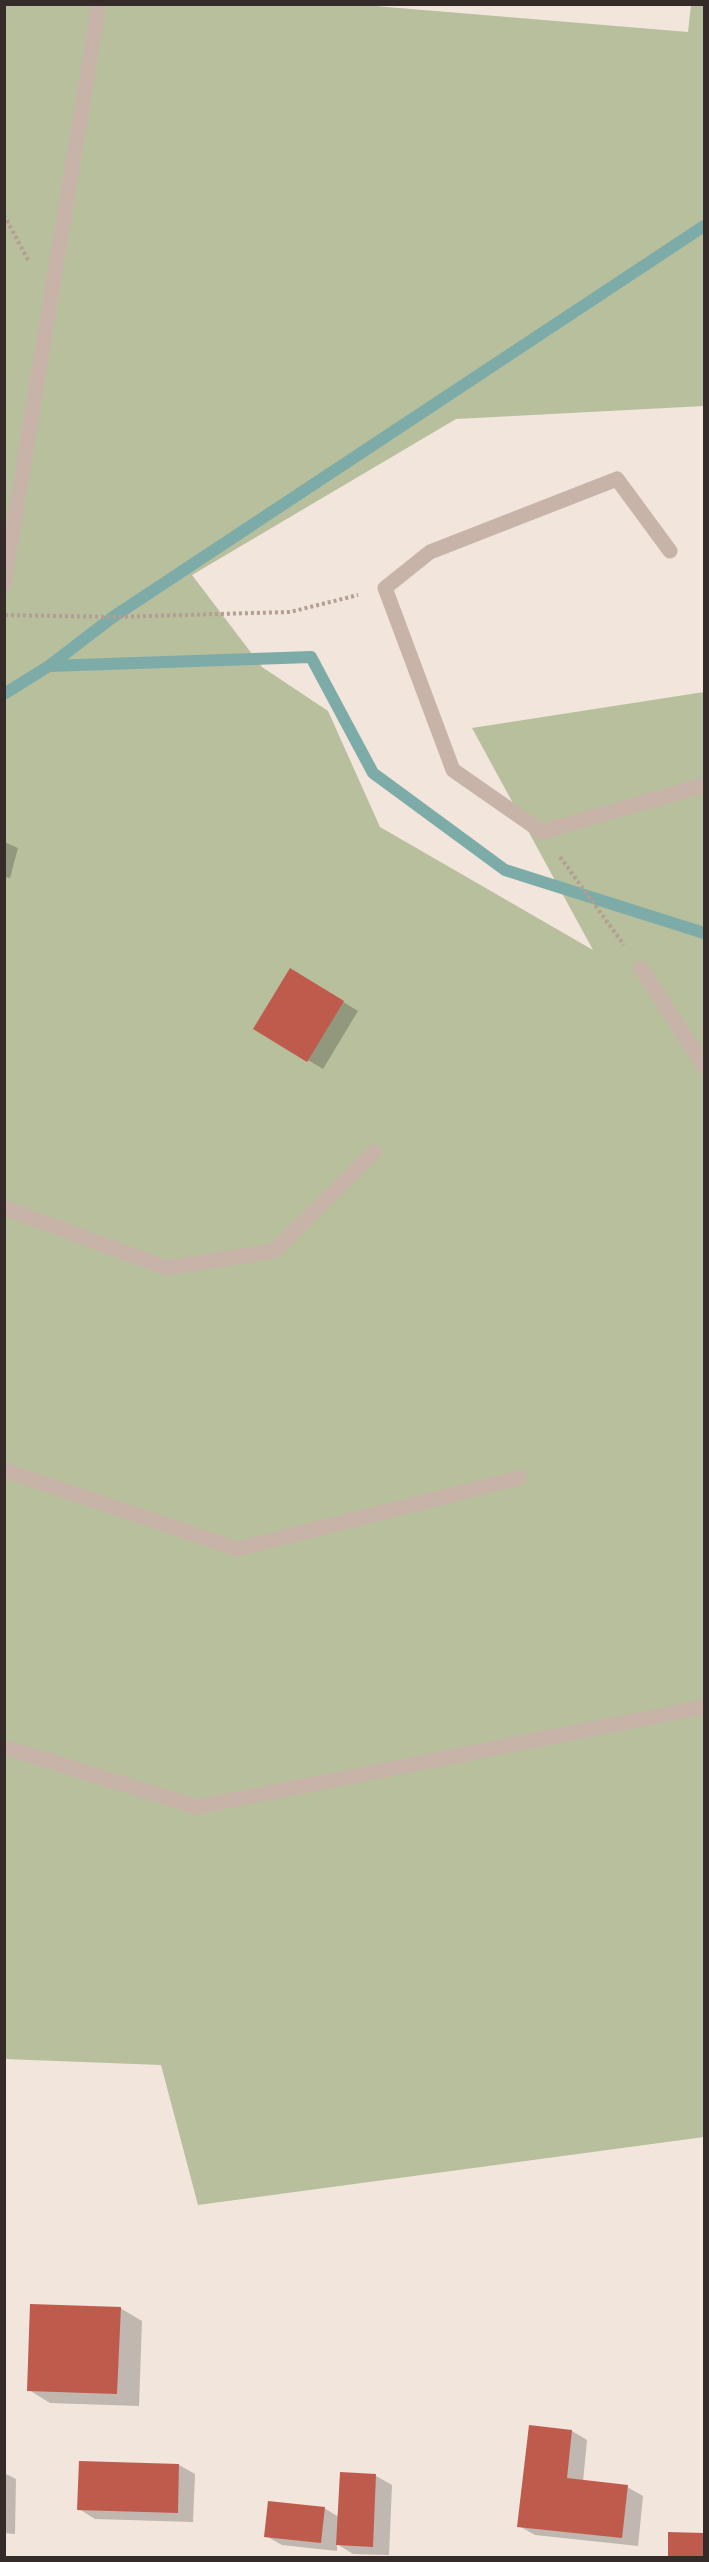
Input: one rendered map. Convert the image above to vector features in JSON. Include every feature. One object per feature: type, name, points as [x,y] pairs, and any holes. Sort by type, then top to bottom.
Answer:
[{"type":"lane","points":[[4,585],[99,4]]},
{"type":"lane","points":[[670,551],[617,479],[430,552],[385,588],[453,770],[542,831],[705,785]]},
{"type":"lane","points":[[641,968],[705,1066]]},
{"type":"lane","points":[[4,1208],[167,1268],[274,1251],[374,1152]]},
{"type":"lane","points":[[4,1470],[237,1549],[519,1478]]},
{"type":"lane","points":[[4,1747],[197,1807],[705,1707]]},
{"type":"path","points":[[4,615],[113,617],[290,612],[385,588]]},
{"type":"path","points":[[542,831],[641,968]]},
{"type":"green space","points":[[351,4],[688,32],[691,5],[704,5],[704,406],[456,419],[192,575],[262,667],[328,711],[380,827],[593,950],[472,728],[704,692],[704,2137],[198,2205],[161,2065],[5,2059],[5,5]]},
{"type":"building","points":[[290,968],[344,1001],[307,1062],[253,1029]]},
{"type":"building","points":[[30,2304],[121,2307],[117,2394],[27,2391]]},
{"type":"building","points":[[529,2425],[572,2430],[567,2478],[628,2485],[622,2538],[517,2527]]},
{"type":"building","points":[[79,2461],[179,2464],[178,2513],[77,2510]]},
{"type":"building","points":[[340,2472],[376,2474],[373,2547],[336,2545]]},
{"type":"building","points":[[268,2501],[325,2507],[321,2543],[264,2537]]},
{"type":"building","points":[[668,2532],[704,2533],[704,2558],[668,2558]]},
{"type":"waterway","points":[[4,694],[49,666],[113,617],[704,226]]},
{"type":"waterway","points":[[49,666],[311,657],[373,773],[505,870],[704,933]]}]
